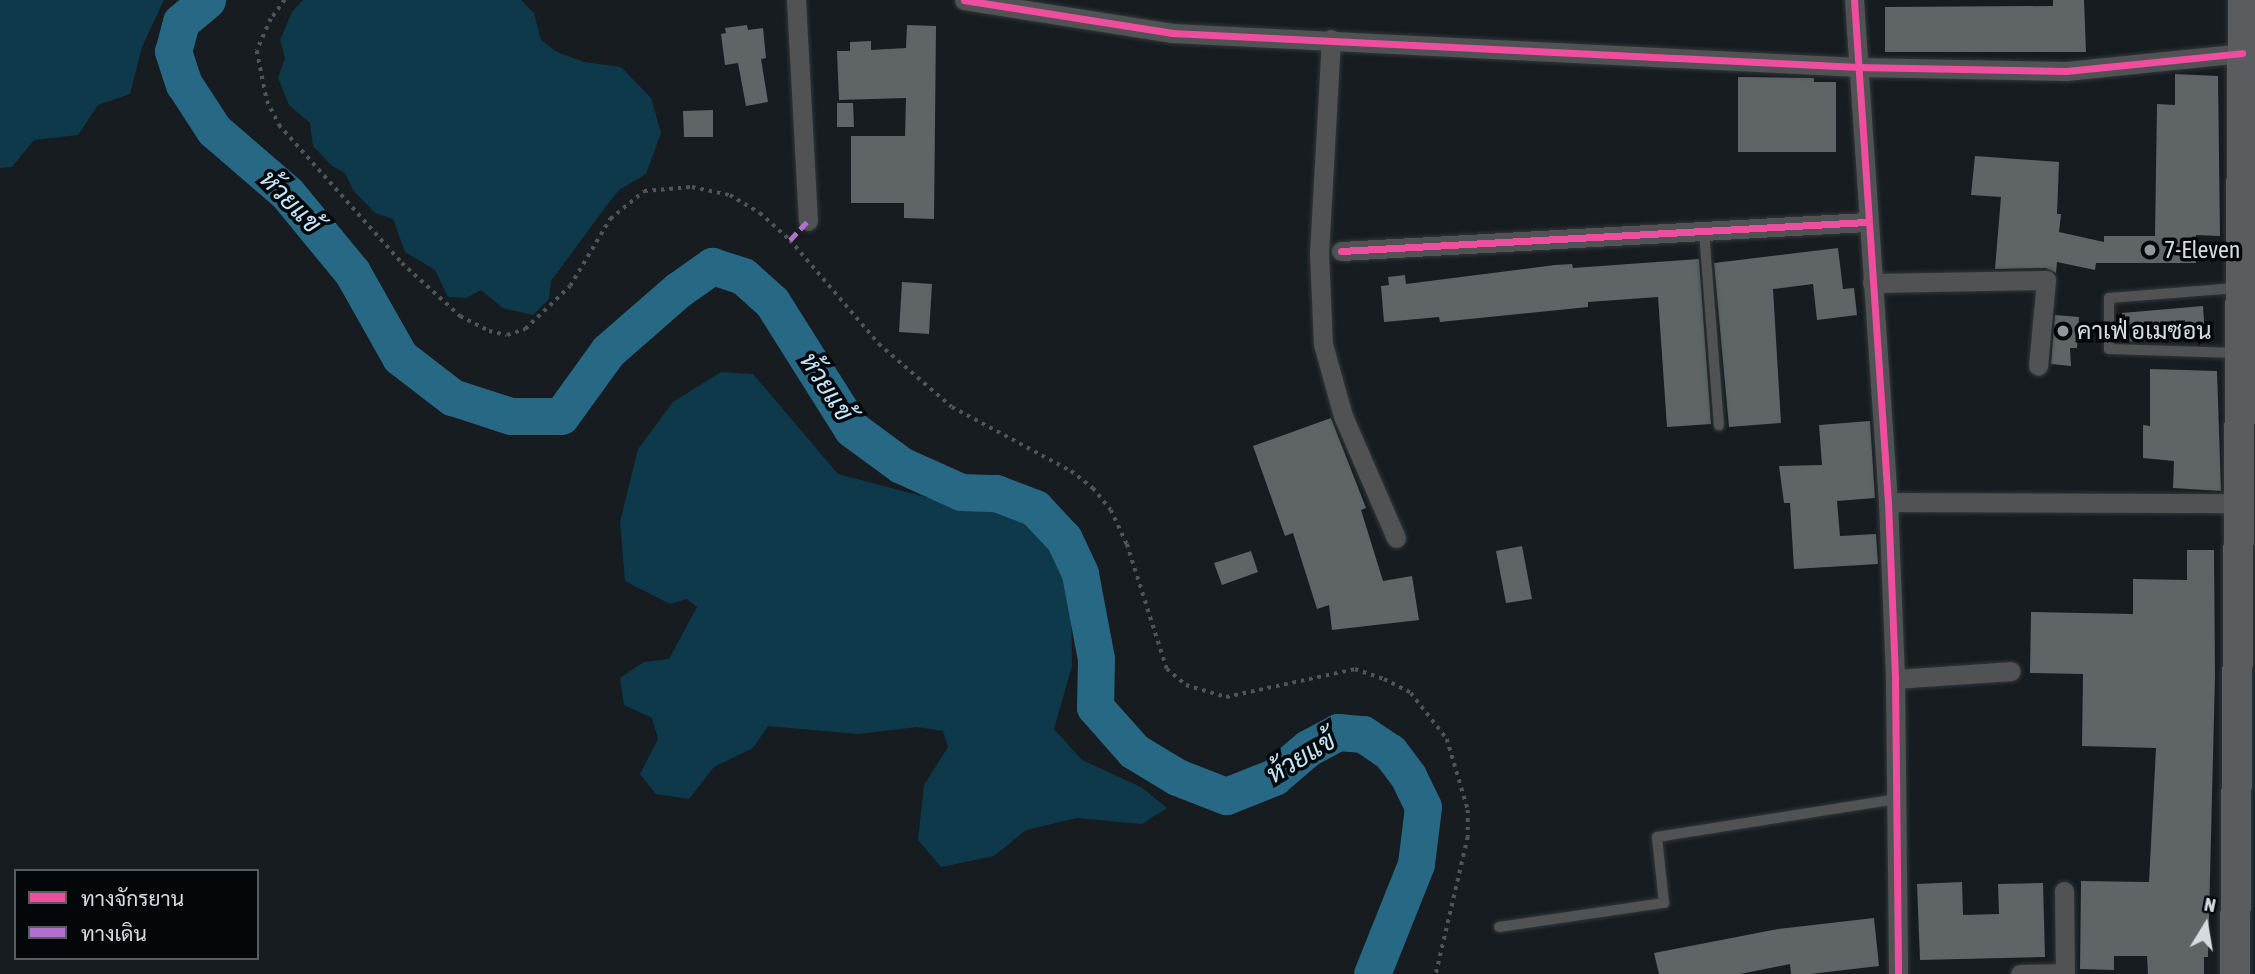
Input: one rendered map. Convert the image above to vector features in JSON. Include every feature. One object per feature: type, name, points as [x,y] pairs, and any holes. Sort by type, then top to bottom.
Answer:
[{"type":"main road","points":[[2235,974],[2241,503],[2243,0]]},
{"type":"street","points":[[796,0],[808,221]]},
{"type":"street","points":[[964,0],[1067,12],[1172,33],[1858,67],[2066,71],[2242,53]]},
{"type":"street","points":[[1854,0],[1888,502],[1895,679],[1898,974]]},
{"type":"street","points":[[1331,40],[1319,253],[1323,344],[1343,416],[1396,538]]},
{"type":"street","points":[[1341,251],[1867,222]]},
{"type":"street","points":[[1872,283],[2046,281],[2038,366]]},
{"type":"street","points":[[1888,502],[2241,503]]},
{"type":"street","points":[[1895,679],[2011,671]]},
{"type":"street","points":[[2020,974],[2065,974],[2064,891]]},
{"type":"lane","points":[[1704,231],[1719,425]]},
{"type":"lane","points":[[2240,287],[2109,298],[2109,349],[2241,353]]},
{"type":"lane","points":[[1499,927],[1664,903],[1657,837],[1896,799]]},
{"type":"path","points":[[285,0],[271,19],[257,51],[267,101],[279,125],[402,263],[460,316],[489,331],[507,335],[525,329],[570,286],[610,219],[644,191],[692,187],[730,195],[760,212],[790,240],[879,344],[952,407],[1071,471],[1093,488],[1111,510],[1127,544],[1167,669],[1186,685],[1226,697],[1355,669],[1384,679],[1411,693],[1447,739],[1468,810],[1468,837],[1436,974]]},
{"type":"shaded area","points":[[0,0],[164,0],[142,47],[130,94],[98,105],[78,135],[34,140],[12,167],[0,168]]},
{"type":"shaded area","points":[[303,0],[521,0],[534,13],[541,40],[557,52],[584,62],[621,67],[651,98],[661,133],[646,174],[619,190],[551,281],[549,299],[533,315],[503,308],[481,290],[466,298],[448,297],[435,270],[405,252],[393,219],[375,213],[353,190],[345,173],[332,166],[313,146],[310,123],[289,105],[278,78],[285,58],[280,40],[292,12]]},
{"type":"shaded area","points":[[721,372],[753,374],[838,474],[948,503],[985,505],[1021,516],[1051,543],[1071,605],[1072,666],[1054,729],[1082,760],[1141,787],[1167,808],[1142,824],[1077,818],[1026,830],[994,856],[941,867],[918,840],[924,785],[948,747],[943,731],[917,727],[858,734],[768,726],[753,748],[714,767],[689,799],[656,794],[640,774],[658,739],[652,718],[624,705],[620,678],[644,662],[669,659],[697,607],[687,599],[670,604],[625,581],[620,522],[638,449],[673,402]]},
{"type":"building","points":[[2053,0],[2084,0],[2086,52],[1885,52],[1885,7],[2053,6]]},
{"type":"building","points":[[747,25],[748,30],[763,28],[766,58],[761,59],[768,102],[746,106],[738,63],[725,65],[721,34],[726,33],[725,28]]},
{"type":"building","points":[[907,25],[936,26],[934,219],[904,218],[904,203],[851,203],[851,136],[905,136],[906,98],[839,100],[837,51],[850,51],[850,42],[871,41],[871,50],[906,48]]},
{"type":"building","points":[[2175,74],[2218,76],[2220,236],[2196,235],[2196,263],[2096,263],[2095,270],[2057,262],[2056,273],[2046,268],[1995,269],[2001,197],[1971,195],[1975,156],[2059,162],[2059,232],[2104,242],[2104,236],[2155,236],[2157,104],[2175,105]]},
{"type":"building","points":[[1738,77],[1814,78],[1814,82],[1836,82],[1836,152],[1738,152]]},
{"type":"building","points":[[837,103],[853,103],[854,127],[837,127]]},
{"type":"building","points":[[713,110],[713,137],[684,137],[683,111]]},
{"type":"building","points":[[1838,248],[1843,289],[1854,288],[1857,315],[1817,320],[1813,284],[1773,289],[1781,423],[1729,427],[1714,263]]},
{"type":"building","points":[[1699,259],[1711,424],[1667,427],[1658,297],[1588,302],[1588,307],[1440,322],[1439,317],[1384,322],[1381,286],[1389,285],[1388,277],[1405,275],[1406,284],[1555,265],[1572,264],[1573,268]]},
{"type":"building","points":[[902,282],[932,284],[929,334],[899,332]]},
{"type":"building","points":[[2203,306],[2205,336],[2125,342],[2122,313]]},
{"type":"building","name":"คาเฟ่ อเมซอน","points":[[2055,315],[2079,317],[2077,348],[2070,348],[2071,366],[2051,364]]},
{"type":"building","points":[[2150,369],[2217,371],[2221,491],[2173,488],[2174,461],[2143,458],[2143,425],[2150,426]]},
{"type":"building","points":[[1331,418],[1366,508],[1361,510],[1383,581],[1412,576],[1419,620],[1332,630],[1329,605],[1317,609],[1293,533],[1285,536],[1253,446]]},
{"type":"building","points":[[1870,421],[1875,498],[1837,501],[1840,536],[1876,534],[1878,564],[1794,569],[1790,503],[1784,503],[1779,466],[1822,465],[1819,425]]},
{"type":"building","points":[[1522,546],[1532,599],[1506,603],[1496,551]]},
{"type":"building","points":[[2187,550],[2214,550],[2215,676],[2208,957],[2204,957],[2204,974],[2148,974],[2147,956],[2114,956],[2114,970],[2080,969],[2081,881],[2149,882],[2156,748],[2082,746],[2083,674],[2030,673],[2031,612],[2133,614],[2133,579],[2187,580]]},
{"type":"building","points":[[1251,551],[1258,572],[1222,585],[1214,563]]},
{"type":"building","points":[[1962,882],[1963,915],[1999,914],[1998,884],[2043,883],[2045,957],[1920,960],[1917,884]]},
{"type":"building","points":[[1874,918],[1879,966],[1810,974],[1791,974],[1790,964],[1740,974],[1659,974],[1654,953],[1778,929]]},
{"type":"waterway","name":"ห้วยแข้","points":[[207,0],[181,22],[173,51],[184,84],[214,130],[287,193],[352,272],[400,357],[452,397],[511,416],[561,416],[608,351],[678,290],[712,266],[743,276],[772,302],[852,429],[901,465],[961,492],[996,493],[1035,508],[1064,539],[1080,574],[1096,659],[1095,707],[1134,751],[1177,777],[1226,796],[1274,777],[1308,748],[1338,732],[1363,734],[1390,752],[1408,776],[1423,807],[1416,864],[1372,974]]},
{"type":"marked path","points":[[790,240],[808,221]]},
{"type":"cycle path","points":[[964,0],[1172,33],[1858,67],[2066,71],[2242,53]]},
{"type":"cycle path","points":[[1854,0],[1888,502],[1895,679],[1898,974]]},
{"type":"cycle path","points":[[1341,251],[1867,222]]},
{"type":"place","name":"7-Eleven","points":[[2150,250]]},
{"type":"place","name":"คาเฟ่ อเมซอน","points":[[2063,331]]}]
